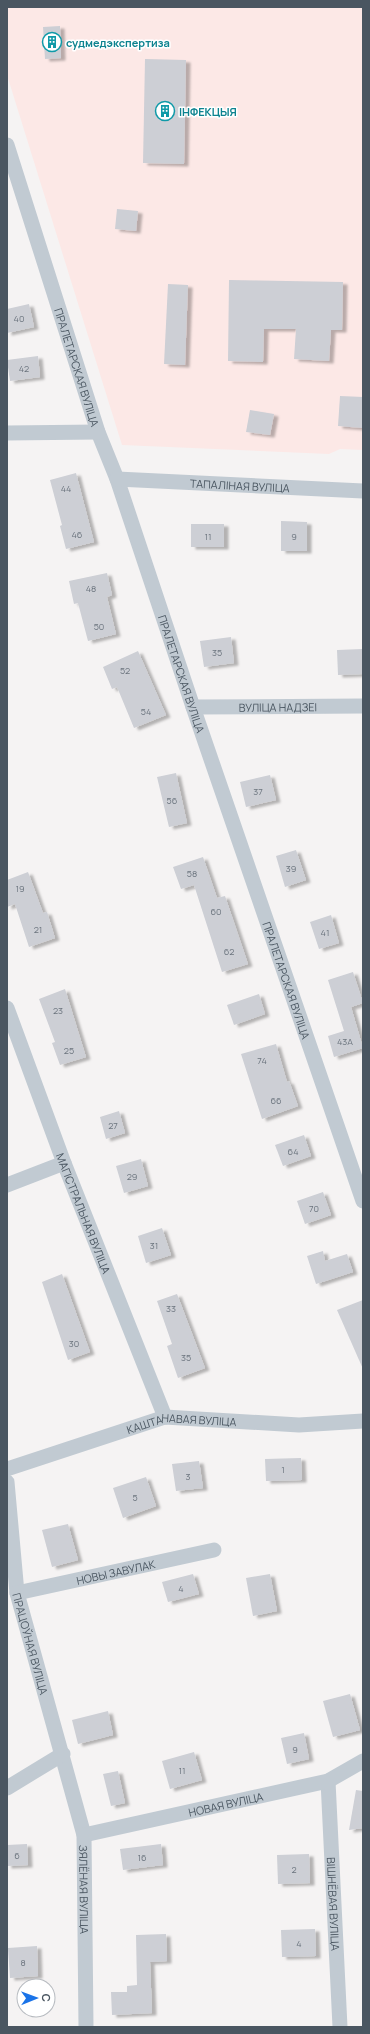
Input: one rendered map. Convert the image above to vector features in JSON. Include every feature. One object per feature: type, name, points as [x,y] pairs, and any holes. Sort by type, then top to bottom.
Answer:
[{"type":"street","name":"ПРАЛЕТАРСКАЯ ВУЛІЦА","points":[[7,145],[98,432],[117,479],[192,707],[363,1201]]},
{"type":"street","points":[[7,433],[98,432]]},
{"type":"street","name":"ТАПАЛІНАЯ ВУЛІЦА","points":[[117,479],[363,491]]},
{"type":"street","name":"ВУЛІЦА НАДЗЕІ","points":[[192,707],[363,706]]},
{"type":"street","name":"МАГІСТРАЛЬНАЯ ВУЛІЦА","points":[[7,1008],[64,1163],[165,1417]]},
{"type":"street","points":[[7,1185],[64,1163]]},
{"type":"street","name":"КАШТАНАВАЯ ВУЛІЦА","points":[[7,1469],[165,1417],[299,1425],[363,1421]]},
{"type":"street","name":"ПРАЦОЎНАЯ ВУЛІЦА","points":[[7,1482],[18,1593],[63,1754]]},
{"type":"street","name":"НОВЫ ЗАВУЛАК","points":[[18,1593],[214,1550]]},
{"type":"street","points":[[7,1788],[63,1754]]},
{"type":"street","name":"ЗЯЛЁНАЯ ВУЛІЦА","points":[[63,1754],[84,1835],[86,2027]]},
{"type":"street","name":"НОВАЯ ВУЛІЦА","points":[[84,1835],[328,1781],[363,1761]]},
{"type":"street","name":"ВІШНЁВАЯ ВУЛІЦА","points":[[328,1781],[340,2027]]},
{"type":"shaded area","points":[[7,7],[363,7],[363,450],[340,449],[329,454],[122,445],[7,75]]},
{"type":"building","name":"судмедэкспертиза","points":[[60,26],[61,58],[45,59],[43,27]]},
{"type":"building","name":"ІНФЕКЦЫЯ","points":[[145,59],[186,60],[184,164],[143,163]]},
{"type":"building","points":[[117,209],[138,211],[136,231],[115,229]]},
{"type":"building","points":[[229,280],[343,282],[342,330],[331,330],[329,361],[294,359],[296,329],[264,329],[263,362],[228,361]]},
{"type":"building","points":[[168,284],[188,285],[185,365],[164,364]]},
{"type":"building","points":[[29,304],[34,327],[7,333],[7,309]]},
{"type":"building","points":[[38,356],[40,377],[10,381],[7,360]]},
{"type":"building","points":[[340,396],[363,397],[363,428],[338,426]]},
{"type":"building","points":[[250,410],[274,414],[270,435],[246,432]]},
{"type":"building","points":[[76,473],[94,542],[66,549],[60,526],[62,525],[50,480]]},
{"type":"building","points":[[281,521],[307,522],[307,551],[281,551]]},
{"type":"building","points":[[191,524],[224,524],[224,547],[191,547]]},
{"type":"building","points":[[107,573],[112,595],[107,597],[116,634],[88,641],[78,603],[74,604],[69,581]]},
{"type":"building","points":[[231,637],[234,663],[204,667],[200,641]]},
{"type":"building","points":[[363,649],[363,674],[338,675],[337,650]]},
{"type":"building","points":[[138,651],[166,715],[134,728],[117,687],[112,689],[103,667]]},
{"type":"building","points":[[176,773],[187,823],[169,827],[157,777]]},
{"type":"building","points":[[270,775],[276,800],[246,807],[240,782]]},
{"type":"building","points":[[296,850],[306,880],[285,887],[276,856]]},
{"type":"building","points":[[203,857],[217,898],[225,896],[248,964],[222,972],[194,885],[181,889],[173,867]]},
{"type":"building","points":[[28,872],[43,913],[47,912],[55,938],[29,947],[15,904],[7,907],[7,880]]},
{"type":"building","points":[[331,915],[339,943],[319,949],[310,922]]},
{"type":"building","points":[[353,972],[363,1003],[351,1007],[363,1048],[334,1057],[328,1036],[344,1031],[328,980]]},
{"type":"building","points":[[65,989],[86,1057],[60,1065],[52,1043],[55,1042],[39,999]]},
{"type":"building","points":[[259,994],[265,1014],[234,1025],[227,1005]]},
{"type":"building","points":[[276,1044],[287,1082],[289,1081],[298,1106],[262,1119],[241,1054]]},
{"type":"building","points":[[119,1111],[125,1133],[106,1139],[100,1117]]},
{"type":"building","points":[[304,1135],[311,1156],[283,1166],[275,1145]]},
{"type":"building","points":[[141,1159],[148,1186],[124,1193],[116,1166]]},
{"type":"building","points":[[323,1192],[331,1215],[305,1224],[297,1201]]},
{"type":"building","points":[[162,1228],[171,1255],[146,1263],[138,1236]]},
{"type":"building","points":[[323,1251],[325,1261],[347,1254],[353,1272],[316,1284],[307,1256]]},
{"type":"building","points":[[62,1274],[90,1352],[68,1360],[42,1282]]},
{"type":"building","points":[[177,1294],[205,1368],[178,1378],[167,1346],[172,1344],[157,1301]]},
{"type":"building","points":[[363,1300],[363,1369],[337,1310]]},
{"type":"building","points":[[301,1458],[302,1480],[266,1481],[265,1459]]},
{"type":"building","points":[[199,1461],[203,1488],[176,1491],[172,1464]]},
{"type":"building","points":[[146,1477],[156,1506],[123,1518],[113,1488]]},
{"type":"building","points":[[68,1524],[78,1560],[52,1567],[42,1530]]},
{"type":"building","points":[[193,1574],[199,1594],[168,1602],[162,1582]]},
{"type":"building","points":[[270,1574],[277,1611],[253,1616],[246,1578]]},
{"type":"building","points":[[350,1694],[360,1730],[333,1737],[323,1701]]},
{"type":"building","points":[[108,1711],[113,1735],[78,1744],[72,1720]]},
{"type":"building","points":[[304,1733],[309,1759],[287,1764],[281,1738]]},
{"type":"building","points":[[194,1752],[202,1780],[170,1789],[162,1761]]},
{"type":"building","points":[[118,1771],[125,1803],[111,1806],[103,1774]]},
{"type":"building","points":[[356,1790],[363,1791],[363,1828],[349,1830]]},
{"type":"building","points":[[27,1844],[28,1865],[7,1866],[7,1845]]},
{"type":"building","points":[[161,1844],[163,1865],[123,1870],[120,1849]]},
{"type":"building","points":[[309,1854],[310,1883],[278,1884],[277,1855]]},
{"type":"building","points":[[315,1929],[316,1956],[282,1957],[281,1930]]},
{"type":"building","points":[[166,1934],[167,1961],[150,1962],[152,2013],[112,2015],[111,1992],[127,1992],[127,1986],[137,1985],[136,1935]]},
{"type":"building","points":[[37,1946],[38,1976],[10,1978],[8,1948]]},
{"type":"place","name":"судмедэкспертиза","points":[[52,42]]},
{"type":"place","name":"ІНФЕКЦЫЯ","points":[[165,111]]}]
